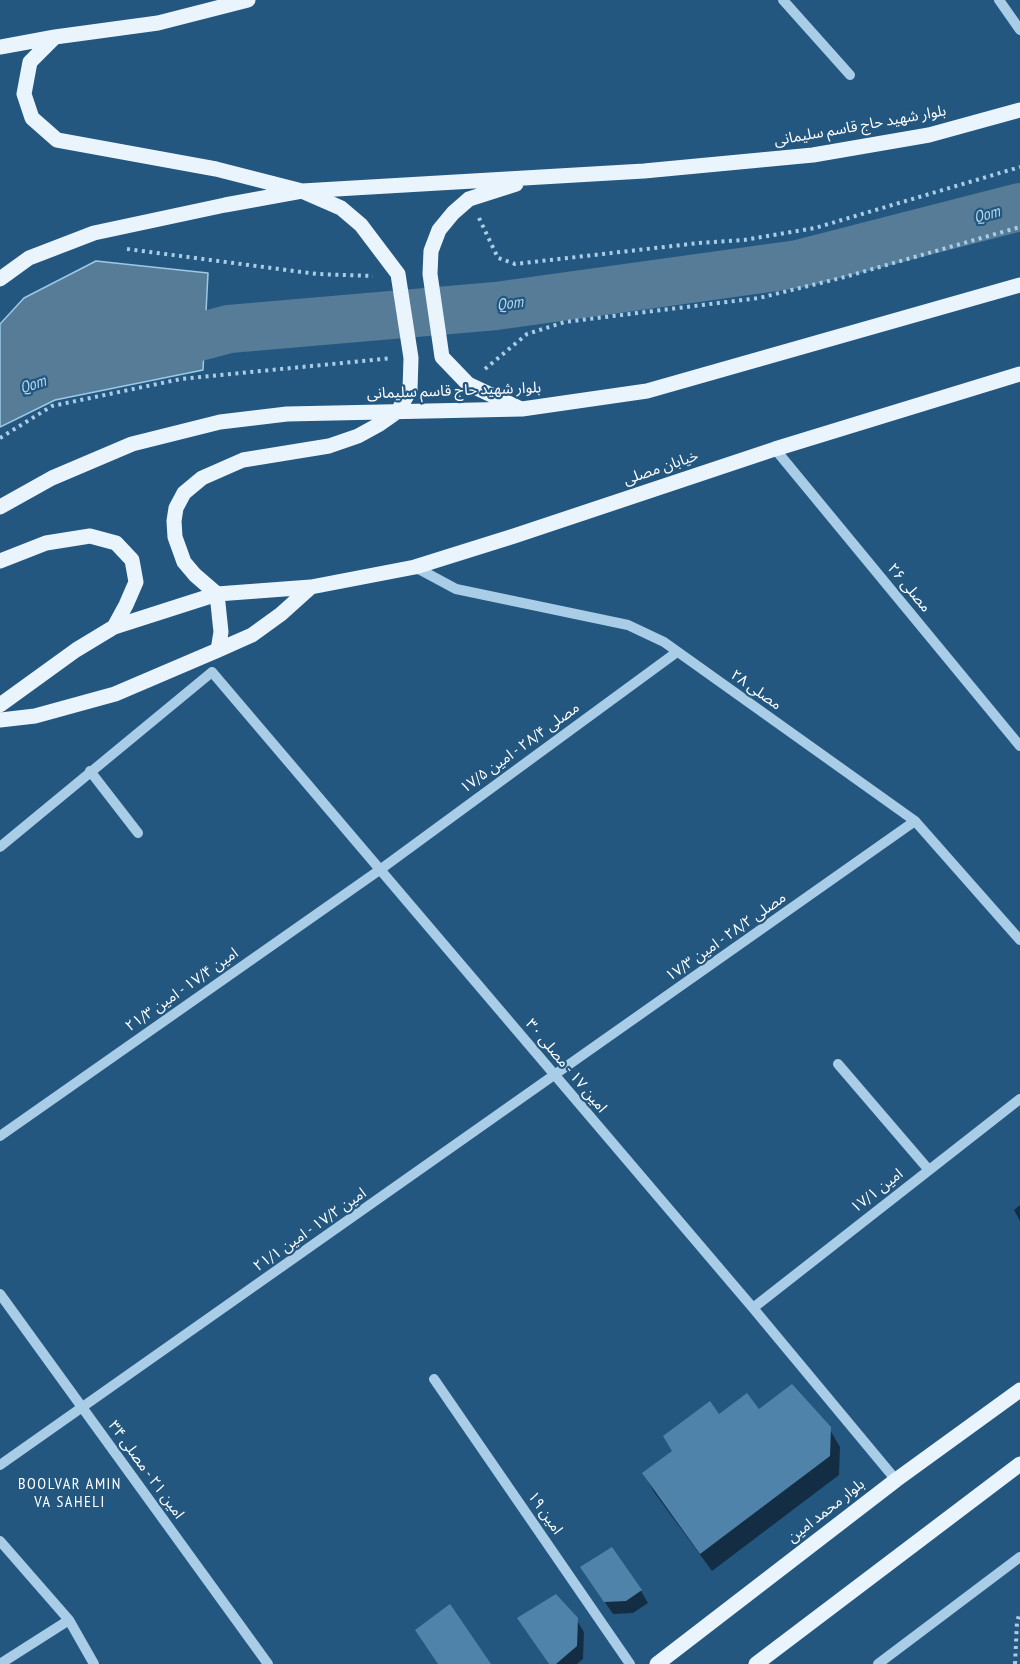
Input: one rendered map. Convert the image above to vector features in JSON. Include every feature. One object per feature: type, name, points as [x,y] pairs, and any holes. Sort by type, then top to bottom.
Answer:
[{"type":"main road","points":[[0,47],[158,22],[248,0]]},
{"type":"main road","points":[[55,37],[30,62],[24,94],[32,118],[57,140],[216,169],[302,191],[341,208],[361,225],[398,274],[411,358],[410,390],[398,411],[378,426],[329,446],[243,460],[202,478],[184,493],[176,508],[175,537],[184,562],[217,594],[221,632],[218,650]]},
{"type":"main road","name":"بلوار شهید حاج قاسم سلیمانی","points":[[0,279],[29,258],[94,233],[302,191],[644,171],[813,155],[929,135],[1020,110]]},
{"type":"main road","points":[[522,409],[468,384],[442,357],[430,274],[431,250],[440,230],[453,213],[469,199],[538,177]]},
{"type":"main road","name":"بلوار شهید حاج قاسم سلیمانی","points":[[0,507],[52,478],[132,444],[220,422],[287,414],[522,409],[646,391],[1020,285]]},
{"type":"main road","name":"خیابان مصلی","points":[[0,705],[76,650],[114,627],[217,594],[310,587],[415,567],[775,449],[1019,376]]},
{"type":"main road","points":[[0,561],[57,541],[90,536],[116,543],[132,560],[136,582],[114,627]]},
{"type":"main road","points":[[0,720],[35,716],[115,694],[218,650],[252,635],[310,587]]},
{"type":"main road","name":"بلوار محمد امین","points":[[657,1664],[896,1480],[1020,1390]]},
{"type":"main road","points":[[756,1664],[1020,1464]]},
{"type":"street","points":[[783,0],[850,75]]},
{"type":"street","points":[[999,0],[1020,30]]},
{"type":"street","name":"مصلی ۲۶","points":[[775,449],[1020,746]]},
{"type":"street","name":"مصلی ۲۸","points":[[415,567],[456,589],[628,625],[664,642],[915,821],[1020,940]]},
{"type":"street","name":"مصلی ۲۸/۴ - امین ۱۷/۵","points":[[381,869],[677,652]]},
{"type":"street","name":"امین ۱۷ - مصلی ۳۰","points":[[90,771],[212,672],[753,1308],[896,1480]]},
{"type":"street","points":[[0,847],[90,771],[138,833]]},
{"type":"street","name":"مصلی ۲۸/۲ - امین ۱۷/۳","points":[[555,1076],[915,821]]},
{"type":"street","name":"امین ۱۷/۴ - امین ۲۱/۳","points":[[0,1136],[381,869]]},
{"type":"street","points":[[838,1064],[928,1169]]},
{"type":"street","name":"امین ۱۷/۲ - امین ۲۱/۱","points":[[0,1465],[555,1076]]},
{"type":"street","name":"امین ۱۷/۱","points":[[753,1308],[1020,1099]]},
{"type":"street","name":"امین ۲۱ - مصلی ۳۴","points":[[0,1294],[268,1664]]},
{"type":"street","name":"امین ۱۹","points":[[434,1379],[630,1664]]},
{"type":"street","points":[[0,1541],[69,1620],[94,1664]]},
{"type":"street","points":[[878,1664],[1020,1557]]},
{"type":"street","points":[[0,1664],[69,1620]]},
{"type":"path","points":[[469,199],[498,258],[515,264],[744,240],[814,228],[1020,167]]},
{"type":"path","points":[[468,384],[527,334],[566,322],[759,298],[841,278],[1020,227]]},
{"type":"path","points":[[121,248],[317,274],[365,277],[398,274]]},
{"type":"path","points":[[0,438],[52,406],[181,379],[254,370],[411,358]]},
{"type":"path","points":[[1015,1664],[1017,1621],[1020,1613]]},
{"type":"water","points":[[96,261],[208,273],[203,370],[55,400],[0,427],[0,324],[24,298]]},
{"type":"building","points":[[792,1384],[831,1427],[830,1456],[700,1554],[642,1473],[672,1451],[663,1436],[710,1401],[719,1414],[747,1393],[759,1409]]},
{"type":"building","points":[[612,1547],[642,1590],[626,1601],[604,1602],[580,1567]]},
{"type":"building","points":[[556,1594],[578,1618],[577,1646],[556,1664],[549,1664],[517,1618]]},
{"type":"building","points":[[450,1604],[491,1664],[438,1664],[415,1630]]},
{"type":"waterway","name":"Qom","points":[[142,352],[229,329],[496,306],[798,264],[1020,207]]},
{"type":"district","name":"BOOLVAR AMIN VA SAHELI","points":[[70,1493]]}]
